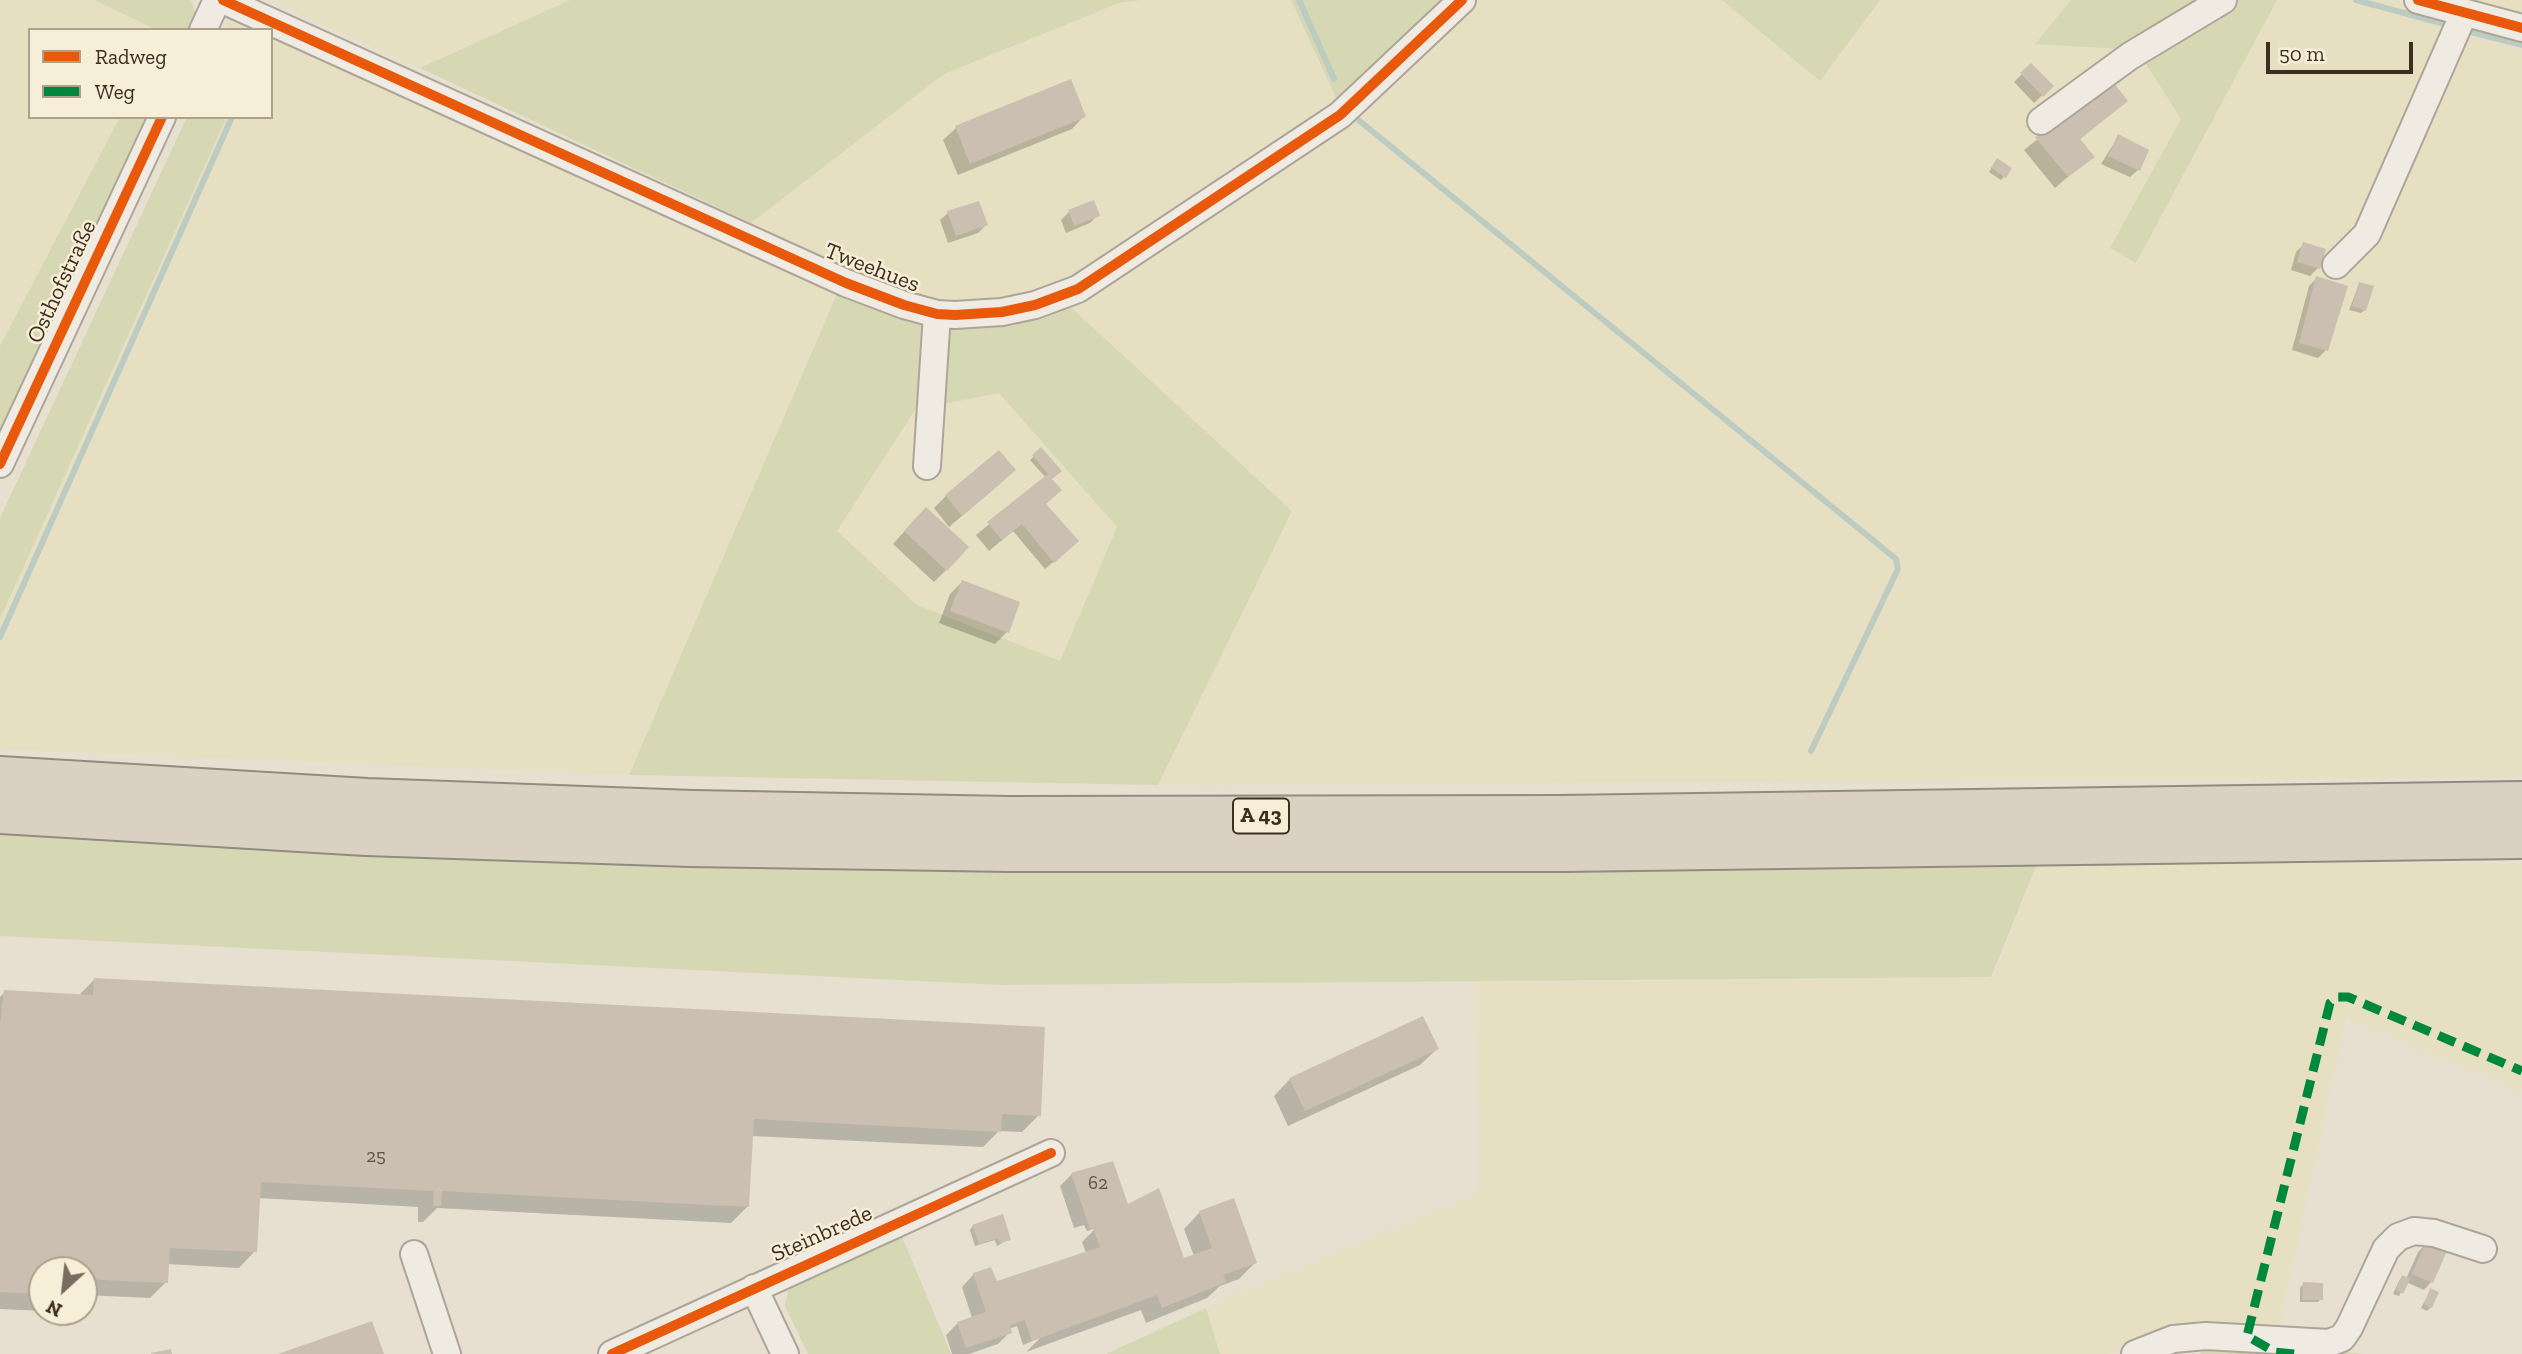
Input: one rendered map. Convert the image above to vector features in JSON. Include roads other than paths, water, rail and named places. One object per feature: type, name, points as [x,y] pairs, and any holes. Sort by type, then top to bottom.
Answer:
[{"type":"highway","name":"A 43","points":[[0,776],[367,798],[693,810],[1009,816],[1560,815],[2522,802]]},
{"type":"highway","name":"A 43","points":[[0,814],[366,836],[690,847],[1010,852],[1577,852],[2522,839]]},
{"type":"street","points":[[204,28],[217,0]]},
{"type":"street","name":"Tweehues","points":[[223,0],[846,283],[937,314],[1002,312],[1047,302],[1077,289],[1340,115],[1462,0]]},
{"type":"street","points":[[2040,121],[2130,56],[2223,0]]},
{"type":"street","points":[[2418,0],[2522,28]]},
{"type":"street","points":[[2336,265],[2367,234],[2464,13]]},
{"type":"street","name":"Osthofstraße","points":[[0,464],[161,119]]},
{"type":"street","points":[[927,466],[937,314]]},
{"type":"street","name":"Steinbrede","points":[[611,1354],[1051,1153]]},
{"type":"street","points":[[2135,1354],[2173,1339],[2247,1336],[2329,1343],[2342,1338],[2386,1249],[2398,1237],[2414,1231],[2434,1233],[2483,1250]]},
{"type":"street","points":[[414,1254],[447,1354]]},
{"type":"street","name":"Steinbrede","points":[[754,1288],[785,1354]]},
{"type":"waterway","points":[[1299,0],[1334,79]]},
{"type":"waterway","points":[[2356,0],[2441,23]]},
{"type":"waterway","points":[[2467,31],[2522,45]]},
{"type":"waterway","points":[[1356,118],[1896,559],[1898,569],[1811,751]]},
{"type":"waterway","points":[[0,637],[231,119]]}]
